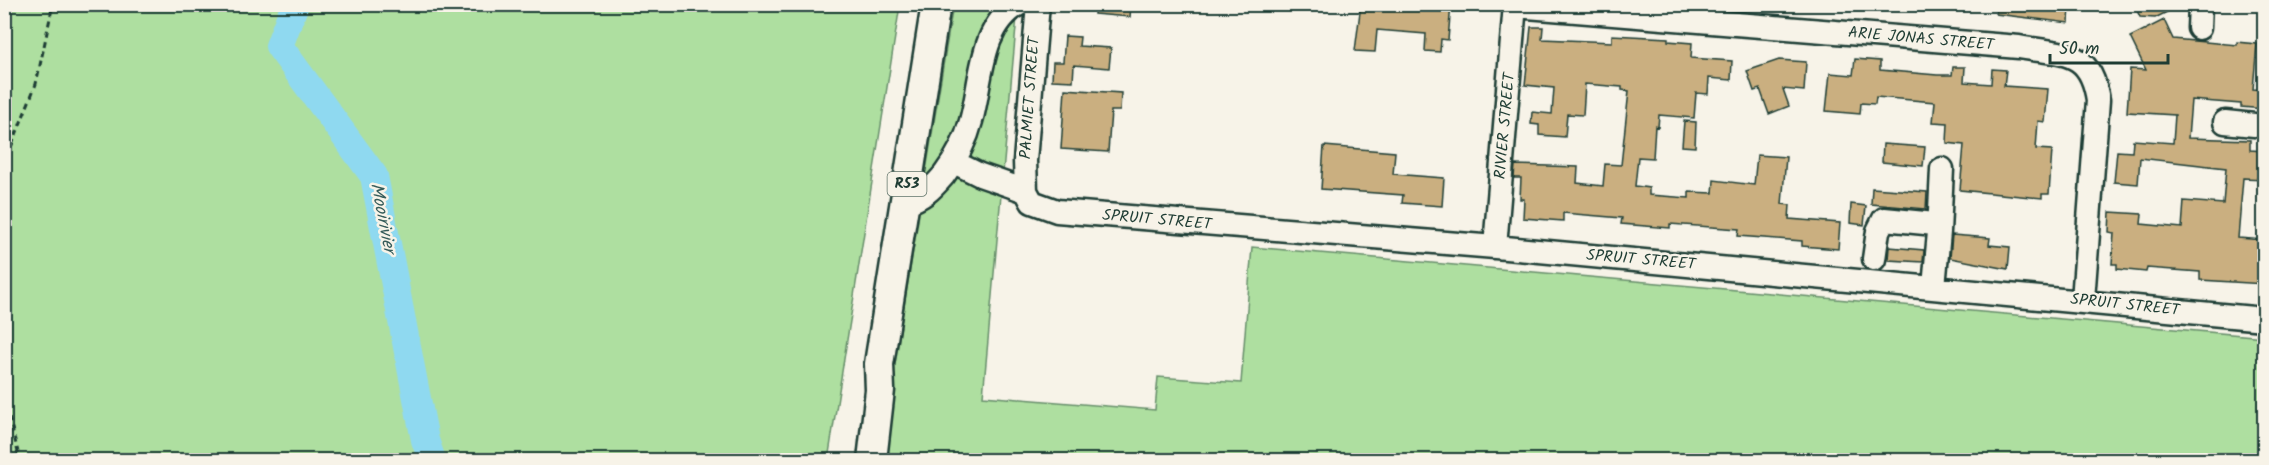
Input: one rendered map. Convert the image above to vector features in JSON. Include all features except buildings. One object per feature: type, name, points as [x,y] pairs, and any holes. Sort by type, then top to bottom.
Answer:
[{"type":"main road","name":"R53","points":[[872,460],[880,390],[879,364],[936,4]]},
{"type":"main road","name":"R53","points":[[855,460],[868,388],[879,364]]},
{"type":"street","points":[[904,204],[924,198],[954,162],[971,123],[988,43],[997,27],[1019,4]]},
{"type":"street","name":"PALMIET STREET","points":[[1026,191],[1025,161],[1038,4]]},
{"type":"street","points":[[2199,28],[2200,4]]},
{"type":"street","name":"RIVIER STREET","points":[[1495,247],[1515,5]]},
{"type":"street","name":"ARIE JONAS STREET","points":[[1515,5],[2019,48],[2074,57],[2087,65],[2095,78],[2098,100],[2083,300]]},
{"type":"street","points":[[2225,122],[2265,126]]},
{"type":"street","name":"SPRUIT STREET","points":[[954,162],[980,175],[1026,191],[1032,202],[1064,212],[1495,247],[2083,300],[2265,319]]},
{"type":"street","points":[[1934,287],[1942,169]]},
{"type":"street","points":[[1874,260],[1878,231],[1884,219],[1935,224],[1939,232]]},
{"type":"path","points":[[4,165],[36,84],[53,4]]},
{"type":"path","points":[[4,397],[20,460]]},
{"type":"green space","points":[[4,5],[900,5],[828,460],[5,460]]},
{"type":"green space","points":[[953,5],[1018,5],[983,396],[1155,410],[1158,377],[1241,383],[1252,247],[2264,337],[2264,460],[879,460]]},
{"type":"waterway","name":"Mooirivier","points":[[295,4],[279,46],[374,176],[425,440],[432,460]]}]
